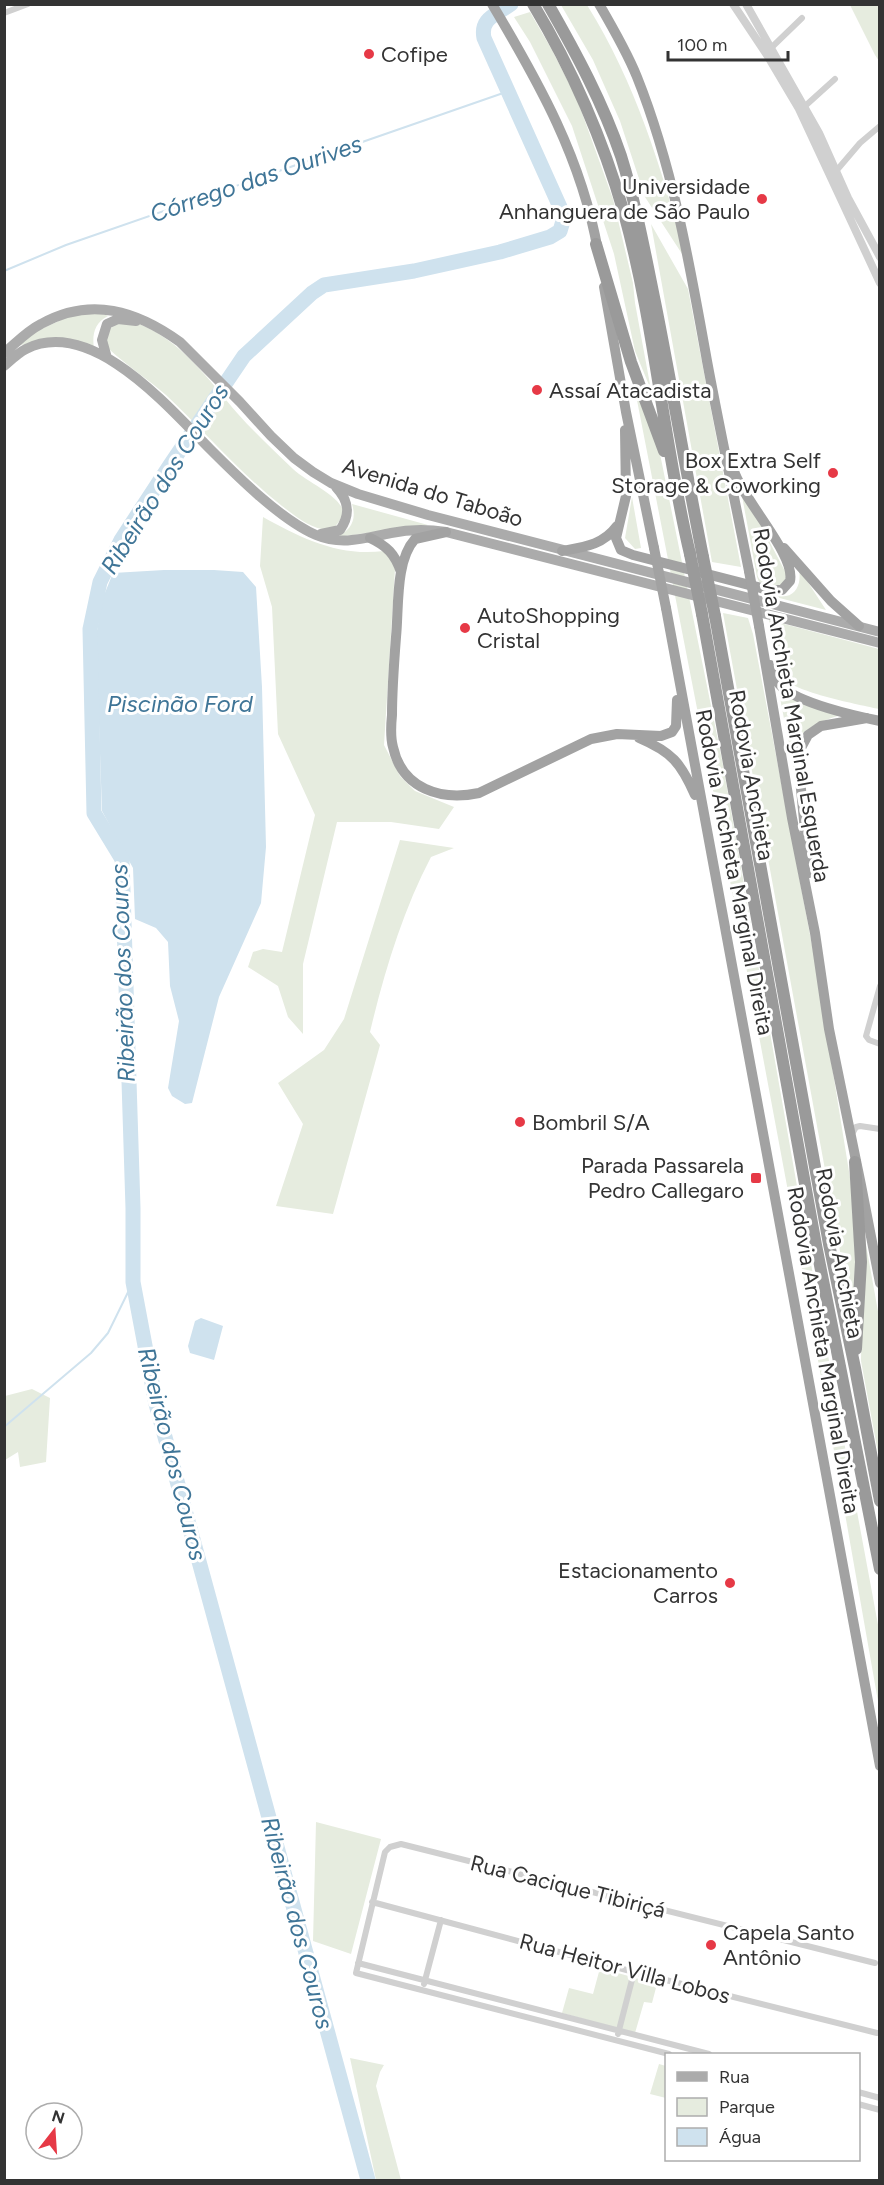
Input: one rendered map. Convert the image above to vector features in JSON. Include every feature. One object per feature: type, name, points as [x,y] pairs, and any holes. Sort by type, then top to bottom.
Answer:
[{"type":"highway","name":"Rodovia Anchieta Marginal Direita","points":[[492,4],[550,107],[569,149],[596,244],[626,412],[666,608],[702,811],[738,989],[879,1766]]},
{"type":"highway","name":"Rodovia Anchieta","points":[[549,4],[600,104],[621,158],[634,201],[715,616],[829,1244],[855,1368],[879,1501]]},
{"type":"highway","name":"Rodovia Anchieta Marginal Esquerda","points":[[599,4],[637,78],[665,162],[688,252],[815,933],[829,1029],[879,1283]]},
{"type":"highway","name":"Rodovia Anchieta","points":[[534,6],[563,57],[582,97],[624,213],[649,327],[816,1245],[879,1569]]},
{"type":"highway","points":[[596,244],[631,362],[659,432],[679,496]]},
{"type":"highway","points":[[626,412],[627,485],[625,503],[618,525],[616,541],[619,547],[627,554],[776,591],[788,585],[791,574],[790,566],[740,487],[720,427]]},
{"type":"highway","points":[[562,550],[596,544],[607,537],[618,525]]},
{"type":"highway","points":[[446,532],[415,539],[406,553],[401,572],[393,670],[391,738],[397,759],[405,773],[429,791],[447,796],[479,793],[585,741],[608,735],[661,736],[672,732],[676,726],[678,706],[673,646]]},
{"type":"highway","points":[[370,538],[394,554],[401,572]]},
{"type":"highway","points":[[775,539],[831,601],[858,626]]},
{"type":"highway","points":[[763,648],[776,680],[786,691],[810,702],[879,721]]},
{"type":"highway","points":[[815,933],[799,768],[800,753],[804,741],[815,729],[829,723],[867,718]]},
{"type":"highway","points":[[631,734],[657,746],[677,761],[685,771],[702,811]]},
{"type":"highway","points":[[855,1162],[861,1262],[855,1368]]},
{"type":"main road","points":[[4,353],[40,324],[59,315],[84,310],[110,316],[102,335],[102,345],[107,358]]},
{"type":"main road","name":"Avenida do Taboão","points":[[110,316],[151,323],[180,342],[294,458],[331,483],[387,503],[879,632]]},
{"type":"main road","name":"Avenida do Taboão","points":[[4,366],[25,350],[37,345],[54,343],[84,349],[107,358],[123,367],[178,414],[253,491],[284,515],[315,534],[336,541],[357,541],[408,530],[446,532],[879,643]]},
{"type":"main road","points":[[315,534],[328,534],[340,530],[348,515],[345,499],[331,483]]},
{"type":"street","points":[[4,13],[28,4]]},
{"type":"street","points":[[733,4],[799,109],[879,283]]},
{"type":"street","points":[[746,4],[804,107],[879,257]]},
{"type":"street","points":[[771,48],[802,18]]},
{"type":"street","points":[[804,107],[835,79]]},
{"type":"street","points":[[837,170],[860,143],[879,126]]},
{"type":"street","points":[[879,986],[867,1033],[869,1040],[879,1044]]},
{"type":"street","points":[[850,1137],[856,1127],[860,1126],[879,1130]]},
{"type":"street","points":[[874,1255],[879,1242]]},
{"type":"street","name":"Rua Cacique Tibiriçá","points":[[423,1990],[356,1973],[385,1852],[390,1847],[401,1844],[874,1963]]},
{"type":"street","name":"Rua Heitor Villa Lobos","points":[[372,1902],[634,1972],[878,2032]]},
{"type":"street","points":[[441,1920],[423,1990],[665,2054]]},
{"type":"street","points":[[358,1964],[701,2053]]},
{"type":"street","points":[[616,2041],[634,1972]]},
{"type":"street","points":[[534,2019],[536,2010]]},
{"type":"street","points":[[860,2093],[879,2098]]},
{"type":"street","points":[[860,2105],[879,2110]]},
{"type":"green space","points":[[561,5],[587,5],[620,65],[657,161],[686,260],[645,197],[620,121],[593,60]]},
{"type":"green space","points":[[850,5],[879,5],[879,61],[875,55]]},
{"type":"green space","points":[[530,12],[577,99],[613,199],[633,283],[651,390],[635,351],[614,254],[572,126],[530,42],[514,17]]},
{"type":"green space","points":[[651,224],[688,289],[741,567],[712,562]]},
{"type":"green space","points":[[101,313],[108,316],[95,330],[94,349],[39,341],[17,346],[35,332],[72,315]]},
{"type":"green space","points":[[137,323],[153,330],[180,350],[272,449],[299,474],[336,500],[344,512],[336,525],[330,529],[316,528],[282,506],[237,466],[166,395],[109,349],[106,345],[106,331],[117,324]]},
{"type":"green space","points":[[635,390],[657,439],[723,765],[804,1226],[879,1630],[879,1707],[793,1218]]},
{"type":"green space","points":[[742,496],[757,518],[787,575],[779,586],[759,582]]},
{"type":"green space","points":[[632,497],[641,548],[635,549],[625,538]]},
{"type":"green space","points":[[352,504],[428,525],[337,537],[352,524],[354,515]]},
{"type":"green space","points":[[263,517],[321,544],[351,551],[384,551],[391,557],[395,569],[384,745],[400,776],[415,791],[454,807],[439,829],[391,822],[337,822],[303,964],[303,1034],[288,1017],[278,986],[248,967],[253,952],[263,949],[282,952],[315,815],[278,734],[272,607],[260,566]]},
{"type":"green space","points":[[798,567],[826,610],[760,593],[760,591],[780,596],[790,595],[797,589],[800,575]]},
{"type":"green space","points":[[723,613],[748,618],[753,634],[815,961],[851,1184],[856,1271],[853,1300],[848,1295]]},
{"type":"green space","points":[[769,620],[879,649],[879,709],[828,697],[790,683],[784,678],[777,665]]},
{"type":"green space","points":[[778,687],[841,715],[816,724],[803,735],[797,752],[795,777]]},
{"type":"green space","points":[[400,840],[454,848],[431,857],[395,942],[370,1032],[380,1045],[333,1214],[276,1206],[303,1124],[278,1083],[324,1050],[344,1019]]},
{"type":"green space","points":[[863,1228],[879,1317],[879,1458],[861,1361]]},
{"type":"green space","points":[[32,1389],[50,1398],[46,1462],[20,1467],[18,1452],[5,1460],[5,1396]]},
{"type":"green space","points":[[316,1822],[381,1839],[351,1954],[313,1941]]},
{"type":"green space","points":[[600,1968],[657,1984],[652,2003],[644,2002],[635,2033],[562,2013],[569,1988],[593,1994]]},
{"type":"green space","points":[[350,2058],[384,2065],[376,2086],[401,2180],[376,2180]]},
{"type":"green space","points":[[659,2064],[665,2066],[665,2098],[650,2094]]},
{"type":"water","name":"Piscinão Ford","points":[[164,570],[243,572],[256,587],[262,687],[266,847],[261,903],[219,997],[192,1103],[185,1104],[172,1096],[168,1088],[179,1021],[170,986],[168,942],[156,928],[135,919],[133,868],[102,811],[96,637],[102,600],[113,573]]},
{"type":"water","points":[[201,1318],[223,1326],[214,1360],[190,1353],[188,1346],[195,1321]]},
{"type":"waterway","name":"Ribeirão dos Couros","points":[[368,2180],[156,1404],[133,1282],[133,1208],[122,859],[94,813],[90,629],[100,582],[121,540],[170,465],[244,356],[312,293],[324,285],[414,271],[500,252],[550,237],[560,231],[563,221],[560,207],[484,38],[483,31],[487,21],[511,4]]},
{"type":"waterway","name":"Córrego das Ourives","points":[[4,271],[66,245],[509,91]]},
{"type":"waterway","points":[[4,1427],[91,1353],[108,1333],[133,1282]]},
{"type":"place","name":"Cofipe","points":[[369,54]]},
{"type":"place","name":"Universidade Anhanguera de São Paulo","points":[[762,199]]},
{"type":"place","name":"Assaí Atacadista","points":[[537,390]]},
{"type":"place","name":"Box Extra Self Storage & Coworking","points":[[833,473]]},
{"type":"place","name":"AutoShopping Cristal","points":[[465,628]]},
{"type":"place","name":"Bombril S/A","points":[[520,1122]]},
{"type":"place","name":"Parada Passarela Pedro Callegaro","points":[[756,1178]]},
{"type":"place","name":"Estacionamento Carros","points":[[730,1583]]},
{"type":"place","name":"Capela Santo Antônio","points":[[711,1945]]}]
